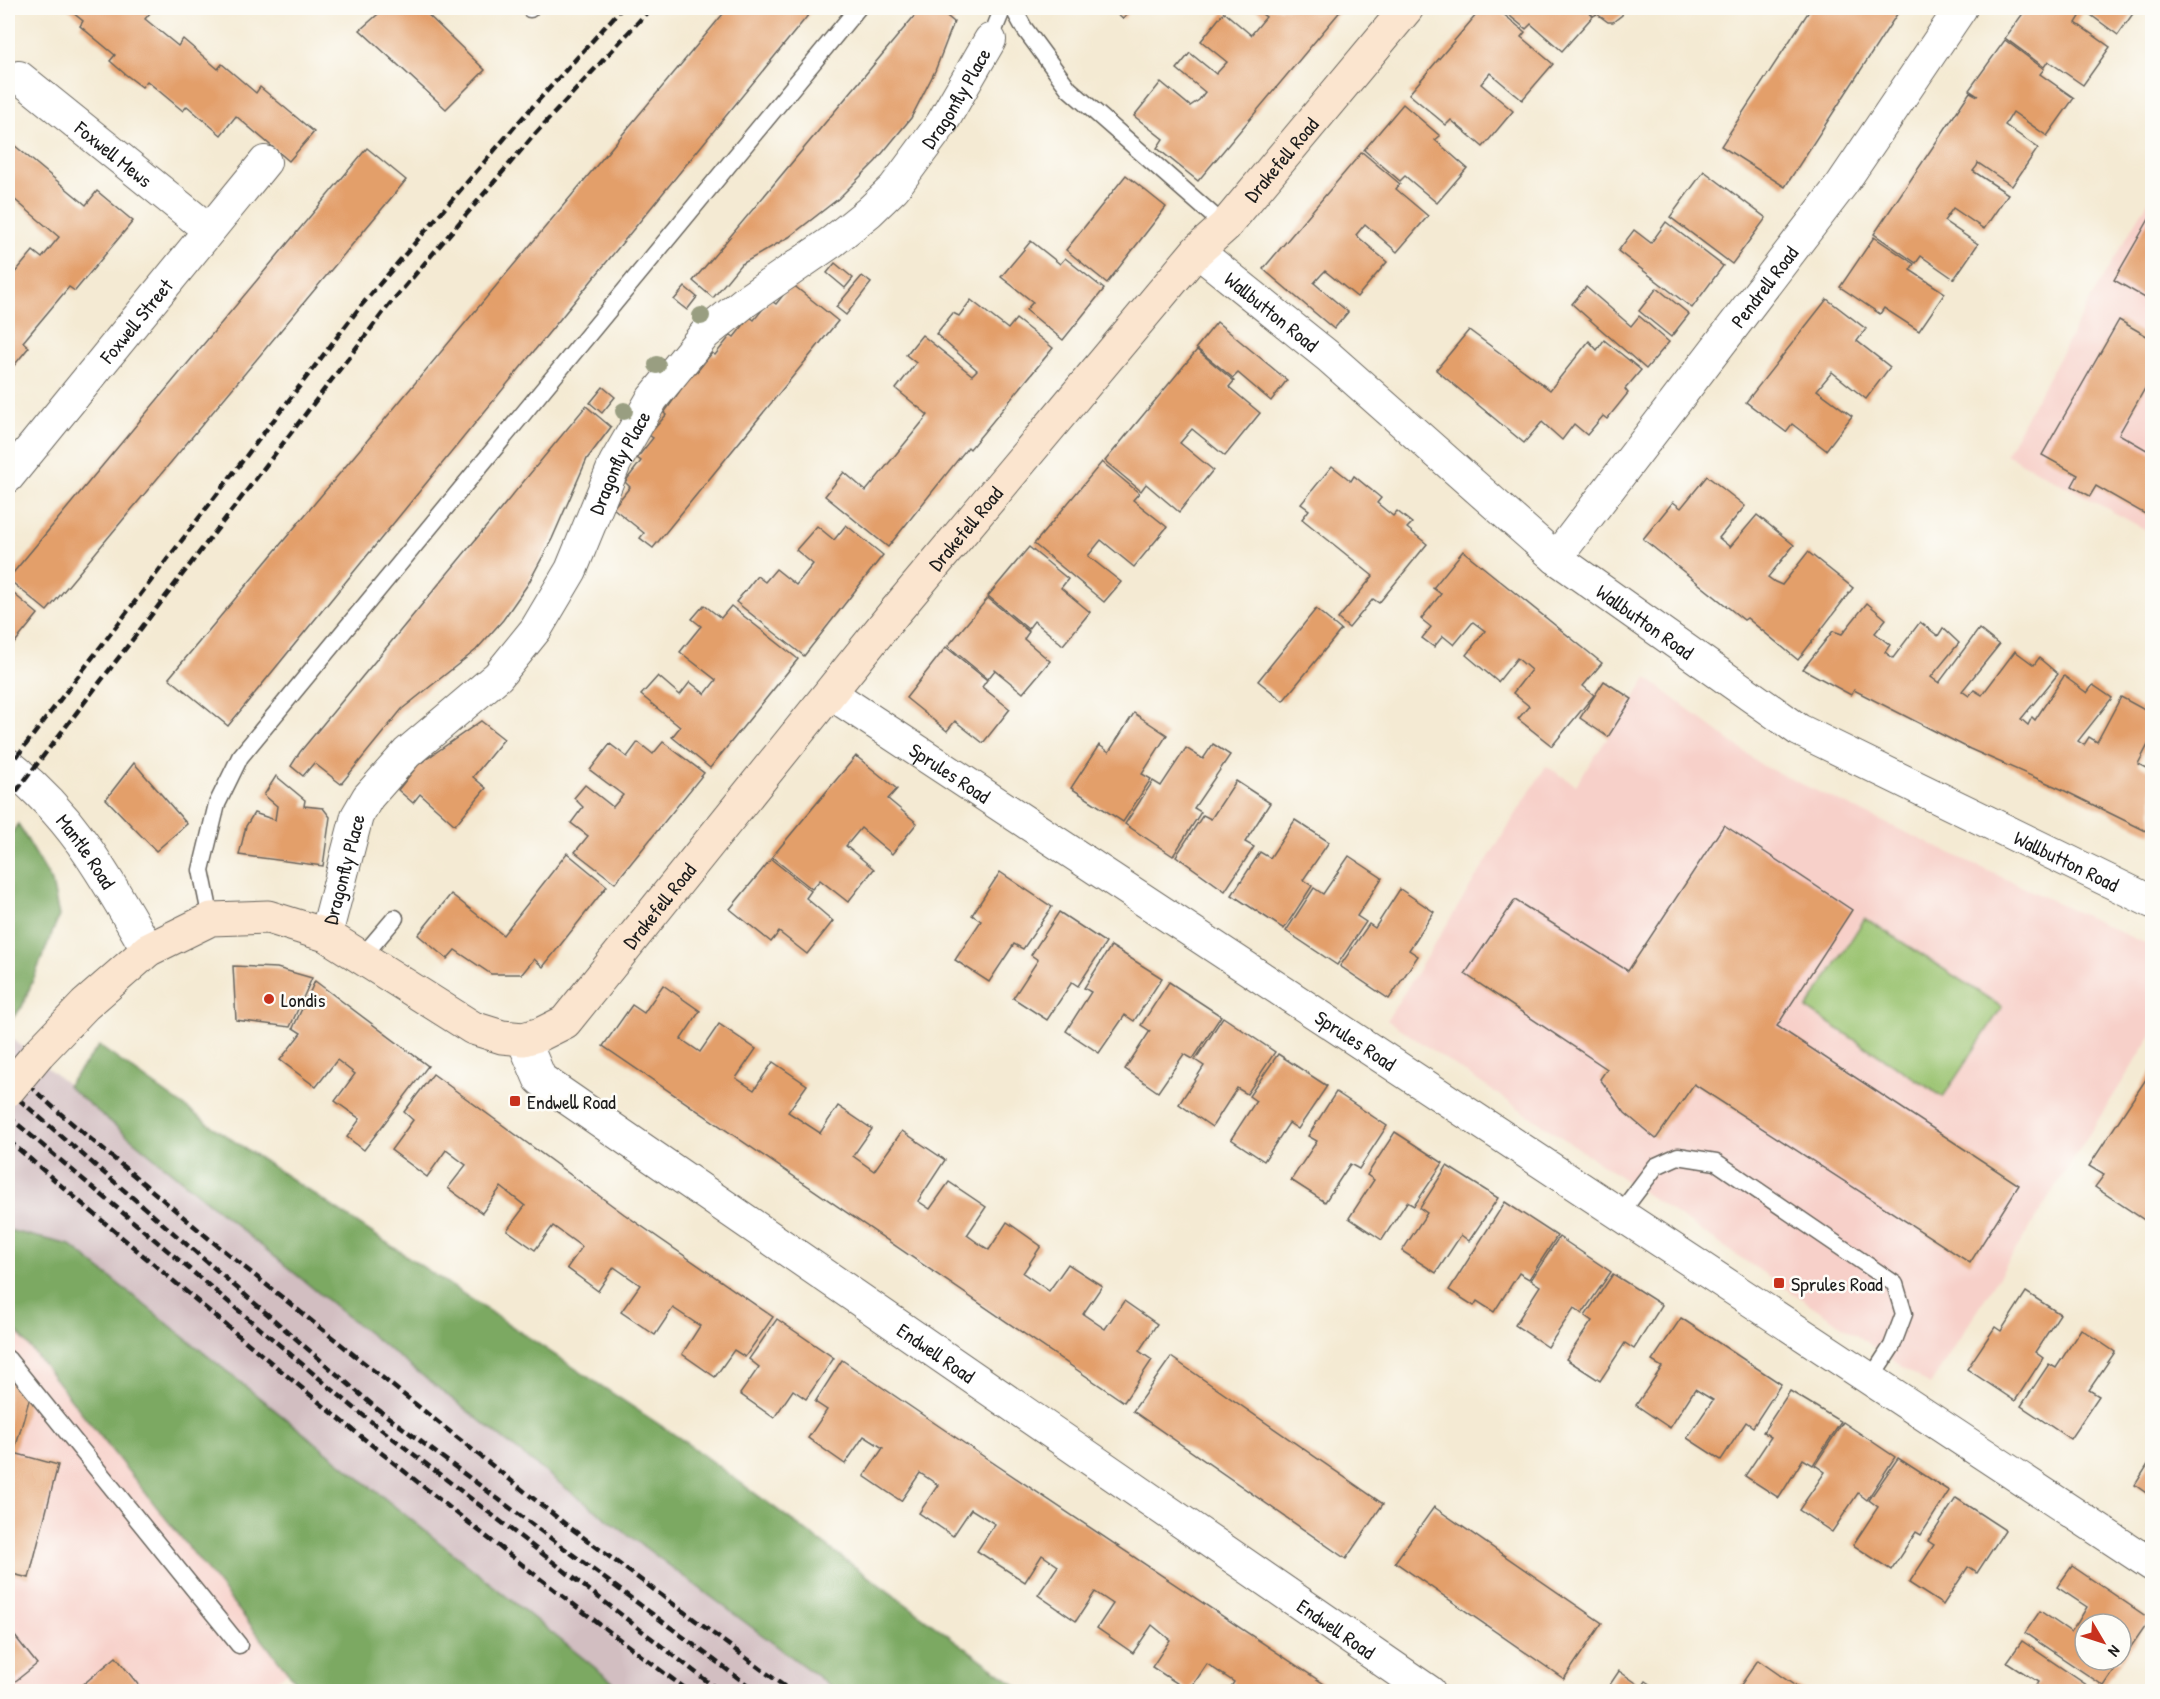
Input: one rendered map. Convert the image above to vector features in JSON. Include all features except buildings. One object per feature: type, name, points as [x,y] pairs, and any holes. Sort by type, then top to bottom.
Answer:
[{"type":"main road","name":"Drakefell Road","points":[[523,1039],[541,1034],[565,1022],[830,693],[1197,251],[1225,226],[1407,8]]},
{"type":"main road","points":[[8,1090],[38,1054],[85,1005],[148,950],[211,919],[268,916],[326,935],[473,1028],[502,1037],[523,1039]]},
{"type":"street","name":"Pendrell Road","points":[[1556,558],[1842,184],[1961,8]]},
{"type":"street","name":"Dragonfly Place","points":[[326,935],[357,816],[368,797],[406,753],[498,676],[536,629],[571,570],[615,463],[652,399],[705,334],[833,241],[894,188],[942,123],[990,40]]},
{"type":"street","name":"Foxwell Mews","points":[[19,77],[209,230]]},
{"type":"street","name":"Foxwell Street","points":[[8,477],[265,162]]},
{"type":"street","name":"Wallbutton Road","points":[[1197,251],[1329,357],[1556,558],[1799,730],[2152,902]]},
{"type":"street","name":"Sprules Road","points":[[830,693],[2152,1565]]},
{"type":"street","name":"Mantle Road","points":[[8,765],[62,814],[100,867],[148,950]]},
{"type":"street","name":"Endwell Road","points":[[523,1039],[540,1078],[1429,1692]]},
{"type":"lane","points":[[211,919],[201,870],[217,804],[240,758],[858,8]]},
{"type":"lane","points":[[990,40],[1003,8]]},
{"type":"lane","points":[[1013,8],[1024,28],[1069,89],[1225,226]]},
{"type":"lane","points":[[361,958],[395,918]]},
{"type":"lane","points":[[1619,1215],[1656,1166],[1678,1156],[1716,1162],[1895,1284],[1904,1314],[1892,1346],[1870,1380]]},
{"type":"lane","points":[[8,1359],[239,1645]]},
{"type":"shaded area","points":[[2152,195],[2152,533],[2006,454],[2097,288]]},
{"type":"shaded area","points":[[1647,678],[1763,766],[2152,947],[2152,1035],[1930,1385],[1387,1020],[1546,766],[1576,785]]},
{"type":"shaded area","points":[[8,1035],[349,1318],[563,1486],[837,1691],[624,1691],[70,1245],[8,1230]]},
{"type":"shaded area","points":[[8,1320],[288,1672],[262,1691],[8,1691]]},
{"type":"green space","points":[[18,824],[52,882],[59,916],[22,1007],[8,1023],[8,838]]},
{"type":"green space","points":[[1865,918],[2002,1007],[1943,1097],[1807,1009]]},
{"type":"green space","points":[[99,1046],[219,1131],[681,1439],[1024,1691],[837,1691],[563,1486],[349,1318],[67,1086]]},
{"type":"green space","points":[[8,1230],[70,1245],[624,1691],[303,1691],[8,1320]]},
{"type":"railway","points":[[8,768],[360,307],[517,124],[622,8]]},
{"type":"railway","points":[[8,802],[389,305],[535,134],[651,8]]},
{"type":"railway","points":[[8,1066],[55,1109],[213,1242],[564,1523],[792,1692]]},
{"type":"railway","points":[[8,1090],[376,1408],[757,1692]]},
{"type":"railway","points":[[8,1116],[359,1412],[721,1692]]},
{"type":"railway","points":[[8,1140],[343,1422],[515,1559],[690,1692]]},
{"type":"place","name":"Londis","points":[[269,999]]},
{"type":"place","name":"Endwell Road","points":[[515,1101]]},
{"type":"place","name":"Sprules Road","points":[[1779,1283]]}]
